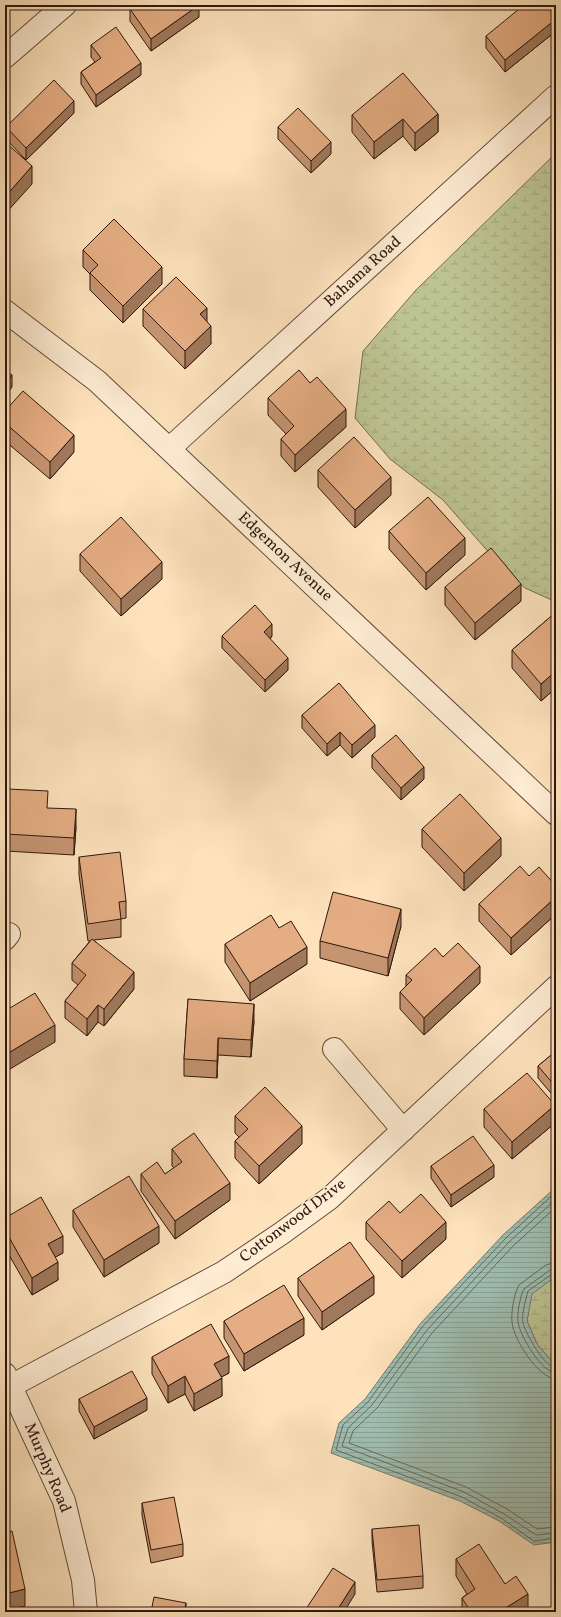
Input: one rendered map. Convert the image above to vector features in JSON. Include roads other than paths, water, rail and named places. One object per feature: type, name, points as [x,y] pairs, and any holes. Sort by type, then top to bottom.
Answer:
[{"type":"street","points":[[5,57],[65,5]]},
{"type":"street","name":"Bahama Road","points":[[170,448],[556,96]]},
{"type":"street","name":"Edgemon Avenue","points":[[5,311],[97,381],[170,448],[556,814]]},
{"type":"street","name":"Cottonwood Drive","points":[[8,1380],[224,1272],[282,1233],[330,1198],[556,988]]},
{"type":"street","points":[[334,1049],[403,1130]]},
{"type":"street","name":"Murphy Road","points":[[8,1380],[64,1501],[83,1580],[86,1612]]},
{"type":"water","points":[[556,1187],[556,1276],[532,1294],[527,1321],[537,1344],[556,1366],[556,1542],[534,1545],[499,1521],[460,1501],[331,1453],[339,1423],[365,1399],[420,1324],[503,1235]]}]
